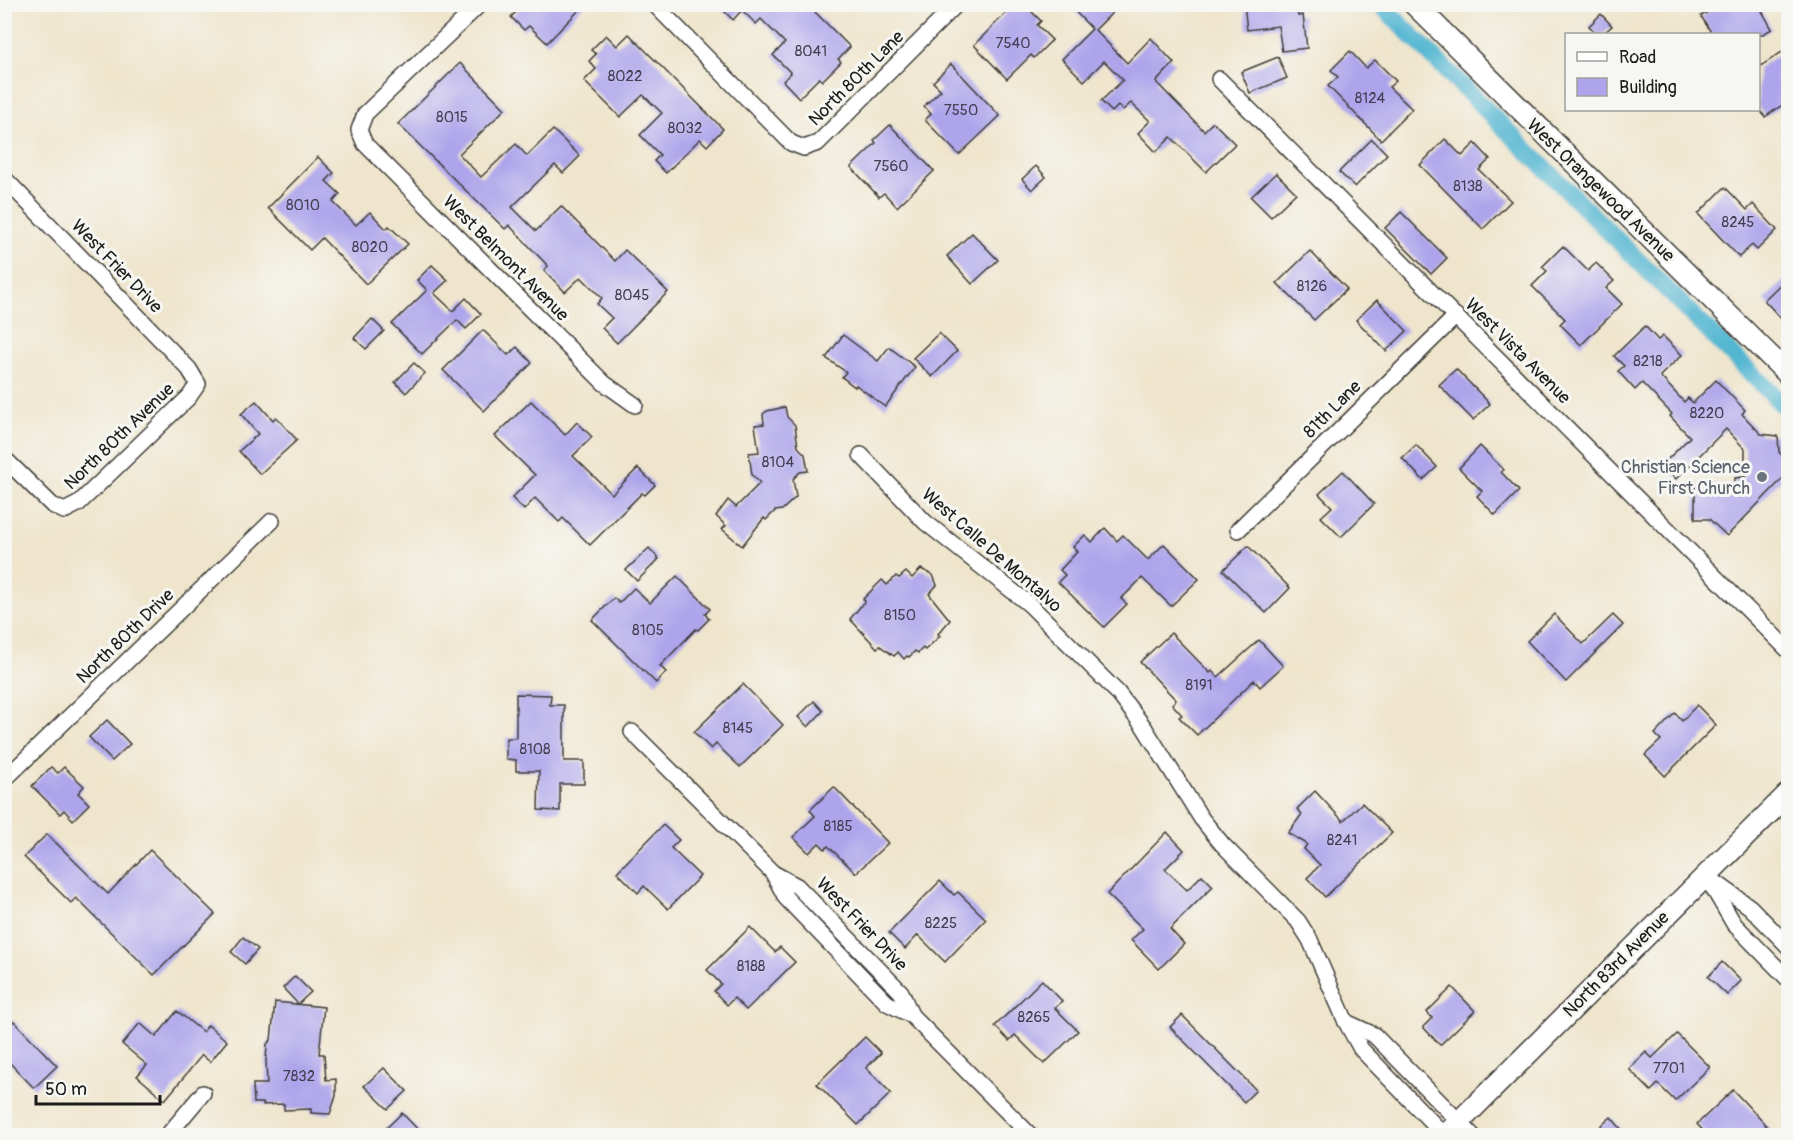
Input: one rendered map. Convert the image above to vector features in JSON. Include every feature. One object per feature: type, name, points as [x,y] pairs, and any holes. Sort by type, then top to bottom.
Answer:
[{"type":"street","name":"West Belmont Avenue","points":[[480,4],[365,114],[358,130],[365,144],[596,375],[635,405]]},
{"type":"street","name":"North 80th Lane","points":[[654,4],[791,143],[804,148],[818,143],[957,4]]},
{"type":"street","name":"West Orangewood Avenue","points":[[1414,4],[1788,374]]},
{"type":"street","name":"West Vista Avenue","points":[[1219,79],[1788,650]]},
{"type":"street","name":"West Frier Drive","points":[[4,178],[189,369],[198,384]]},
{"type":"street","name":"81th Lane","points":[[1238,531],[1456,316]]},
{"type":"street","name":"North 80th Avenue","points":[[5,460],[52,505],[64,511],[78,504],[189,397],[198,384]]},
{"type":"street","name":"West Calle De Montalvo","points":[[861,455],[925,522],[1029,604],[1117,692],[1144,727],[1201,818],[1222,844],[1298,921],[1310,940],[1346,1022],[1361,1049],[1381,1069],[1459,1131]]},
{"type":"street","name":"North 80th Drive","points":[[4,780],[272,521]]},
{"type":"street","name":"West Frier Drive","points":[[633,732],[773,873],[786,898],[888,1003],[911,1015],[1031,1136]]},
{"type":"street","name":"North 83rd Avenue","points":[[1459,1131],[1788,794]]},
{"type":"street","points":[[1706,876],[1750,907],[1788,946]]},
{"type":"street","points":[[1706,876],[1734,924],[1787,974]]},
{"type":"street","points":[[1346,1022],[1374,1035],[1459,1131]]},
{"type":"street","points":[[1381,1069],[1394,1055]]},
{"type":"street","points":[[167,1136],[203,1093]]},
{"type":"building","points":[[524,4],[585,4],[547,43],[529,26],[524,30],[511,17]]},
{"type":"building","points":[[717,4],[807,4],[850,47],[838,59],[841,62],[822,81],[819,78],[799,98],[783,81],[791,73],[773,55],[785,43],[761,19],[756,24],[742,10],[733,20]]},
{"type":"building","points":[[1015,4],[1024,4],[1041,21],[1037,25],[1052,40],[1034,58],[1031,55],[1007,79],[974,45]]},
{"type":"building","points":[[1068,4],[1121,4],[1095,30],[1127,63],[1151,38],[1174,63],[1156,82],[1204,131],[1213,122],[1235,144],[1206,172],[1171,137],[1156,152],[1138,133],[1150,121],[1131,103],[1123,110],[1118,106],[1112,112],[1101,101],[1123,80],[1104,61],[1084,81],[1062,59],[1092,29]]},
{"type":"building","points":[[1244,4],[1296,4],[1298,16],[1303,15],[1307,48],[1282,51],[1278,26],[1247,30]]},
{"type":"building","points":[[1721,4],[1758,4],[1772,29],[1763,34],[1711,33],[1701,16]]},
{"type":"building","points":[[1601,14],[1612,26],[1604,33],[1596,33],[1589,26]]},
{"type":"building","points":[[629,34],[723,129],[707,146],[700,139],[666,173],[654,161],[660,155],[640,135],[662,113],[643,95],[620,117],[584,81],[596,69],[589,61],[596,54],[591,50],[606,35],[617,46]]},
{"type":"building","points":[[1788,48],[1788,101],[1765,117],[1760,110],[1760,67]]},
{"type":"building","points":[[1350,51],[1366,68],[1375,60],[1396,81],[1389,87],[1412,109],[1381,140],[1328,86],[1338,77],[1331,70]]},
{"type":"building","points":[[1278,57],[1287,78],[1250,93],[1241,72]]},
{"type":"building","points":[[460,63],[505,109],[459,154],[481,177],[516,144],[527,156],[553,130],[580,156],[563,173],[555,165],[512,207],[536,231],[561,206],[615,261],[625,250],[668,292],[617,343],[602,328],[612,318],[597,304],[602,298],[581,277],[565,292],[544,270],[548,266],[509,225],[505,229],[398,124]]},
{"type":"building","points":[[951,64],[1000,116],[959,155],[925,120],[931,114],[924,106],[941,90],[933,82]]},
{"type":"building","points":[[890,125],[934,171],[897,207],[884,193],[879,197],[851,167],[876,143],[874,140]]},
{"type":"building","points":[[1372,139],[1387,154],[1355,187],[1339,172]]},
{"type":"building","points":[[1445,139],[1462,156],[1475,143],[1490,159],[1479,170],[1511,201],[1483,229],[1420,165]]},
{"type":"building","points":[[318,157],[334,173],[326,181],[340,194],[333,202],[356,225],[370,212],[386,229],[389,226],[408,244],[366,284],[322,238],[310,250],[268,208]]},
{"type":"building","points":[[1036,166],[1046,177],[1032,190],[1022,179]]},
{"type":"building","points":[[1276,173],[1296,193],[1271,217],[1251,197]]},
{"type":"building","points":[[1725,187],[1747,210],[1753,204],[1777,230],[1757,250],[1752,245],[1739,257],[1698,214]]},
{"type":"building","points":[[1401,212],[1447,258],[1431,274],[1385,228]]},
{"type":"building","points":[[972,233],[998,260],[972,284],[947,256]]},
{"type":"building","points":[[1563,246],[1588,271],[1596,263],[1614,281],[1606,288],[1622,304],[1581,345],[1560,324],[1565,319],[1532,286],[1547,271],[1542,267]]},
{"type":"building","points":[[1310,251],[1347,289],[1314,320],[1277,283]]},
{"type":"building","points":[[432,265],[448,280],[434,293],[453,311],[466,298],[481,314],[466,329],[457,320],[422,354],[392,324],[427,290],[417,280]]},
{"type":"building","points":[[1788,277],[1788,326],[1764,300]]},
{"type":"building","points":[[1377,300],[1407,331],[1386,351],[1356,320]]},
{"type":"building","points":[[372,319],[384,331],[366,349],[354,338]]},
{"type":"building","points":[[1645,326],[1658,340],[1663,336],[1682,355],[1660,376],[1684,402],[1688,398],[1693,403],[1716,380],[1745,410],[1742,414],[1761,434],[1778,436],[1779,452],[1788,462],[1788,473],[1727,536],[1709,519],[1695,519],[1695,484],[1734,486],[1735,478],[1745,477],[1745,449],[1726,429],[1676,479],[1662,465],[1690,437],[1670,416],[1672,414],[1642,383],[1635,390],[1618,371],[1624,366],[1614,356]]},
{"type":"building","points":[[483,330],[508,355],[517,347],[532,363],[484,411],[443,370]]},
{"type":"building","points":[[939,333],[957,351],[932,377],[913,358]]},
{"type":"building","points":[[843,335],[878,361],[889,347],[915,367],[885,407],[842,377],[846,372],[826,358]]},
{"type":"building","points":[[414,363],[425,373],[406,393],[395,382]]},
{"type":"building","points":[[1456,369],[1490,404],[1473,420],[1439,385]]},
{"type":"building","points":[[256,401],[273,420],[276,417],[297,440],[260,474],[239,451],[258,434],[241,414]]},
{"type":"building","points":[[531,401],[565,435],[577,422],[592,437],[573,456],[612,494],[638,468],[655,485],[645,495],[642,493],[590,545],[563,518],[559,522],[535,498],[524,510],[512,498],[535,475],[495,436]]},
{"type":"building","points":[[785,407],[787,417],[795,425],[798,447],[805,454],[808,471],[800,472],[793,479],[796,497],[782,510],[775,511],[766,520],[764,518],[742,546],[722,529],[726,526],[716,516],[728,500],[736,507],[760,483],[752,475],[749,453],[759,452],[755,425],[764,424],[763,414],[767,411]]},
{"type":"building","points":[[1416,445],[1437,467],[1423,480],[1402,458]]},
{"type":"building","points":[[1480,446],[1504,470],[1501,472],[1519,491],[1495,515],[1477,496],[1482,491],[1459,468]]},
{"type":"building","points":[[1343,471],[1374,504],[1341,537],[1321,517],[1332,507],[1319,494]]},
{"type":"building","points":[[1105,528],[1117,541],[1123,535],[1148,560],[1164,544],[1199,579],[1171,606],[1142,578],[1121,599],[1127,604],[1104,627],[1058,582],[1065,575],[1060,570],[1077,552],[1073,547],[1085,535],[1092,542]]},
{"type":"building","points":[[1248,546],[1290,588],[1266,613],[1223,570]]},
{"type":"building","points":[[649,548],[659,559],[637,581],[626,570]]},
{"type":"building","points":[[921,569],[933,575],[937,585],[929,594],[950,620],[938,634],[940,636],[925,650],[923,648],[918,653],[915,651],[904,659],[898,652],[894,656],[880,646],[877,648],[850,619],[865,601],[863,599],[882,580],[887,585],[896,576],[899,578],[906,572],[912,578]]},
{"type":"building","points":[[677,576],[710,609],[705,614],[709,619],[660,666],[666,672],[656,683],[592,620],[614,598],[619,603],[634,588],[650,603]]},
{"type":"building","points":[[1554,614],[1583,644],[1613,615],[1623,625],[1566,682],[1527,641]]},
{"type":"building","points":[[1171,633],[1210,673],[1212,671],[1218,677],[1259,640],[1283,666],[1260,687],[1254,680],[1197,735],[1179,717],[1182,715],[1172,704],[1176,700],[1140,662]]},
{"type":"building","points":[[743,684],[783,725],[740,767],[716,744],[711,749],[694,732]]},
{"type":"building","points":[[516,694],[551,695],[550,705],[564,705],[564,761],[584,761],[584,784],[560,784],[560,811],[538,810],[539,771],[516,771],[516,760],[506,759],[506,738],[516,738]]},
{"type":"building","points":[[814,701],[823,711],[808,727],[798,717]]},
{"type":"building","points":[[1697,705],[1716,725],[1665,776],[1645,755],[1661,740],[1655,734],[1675,713],[1682,721]]},
{"type":"building","points":[[107,720],[130,744],[112,761],[89,737]]},
{"type":"building","points":[[51,767],[58,773],[64,767],[84,786],[78,793],[89,804],[73,820],[64,810],[60,814],[32,786]]},
{"type":"building","points":[[834,787],[888,843],[856,873],[828,846],[825,849],[819,843],[809,853],[793,837],[815,816],[810,810]]},
{"type":"building","points":[[1315,791],[1343,821],[1362,803],[1392,833],[1325,897],[1307,878],[1320,865],[1304,849],[1307,844],[1288,833],[1302,814],[1297,809]]},
{"type":"building","points":[[663,825],[679,840],[671,848],[700,876],[668,909],[644,886],[638,893],[617,872]]},
{"type":"building","points":[[1167,832],[1184,850],[1165,869],[1187,890],[1202,875],[1213,886],[1170,929],[1184,944],[1159,969],[1131,940],[1143,929],[1107,894]]},
{"type":"building","points":[[47,834],[108,894],[150,850],[215,914],[154,975],[76,898],[71,903],[24,857]]},
{"type":"building","points":[[940,881],[954,895],[958,892],[986,919],[945,962],[918,935],[905,949],[889,933]]},
{"type":"building","points":[[750,927],[775,952],[780,947],[795,962],[746,1010],[734,998],[727,1005],[714,991],[721,984],[707,970]]},
{"type":"building","points":[[243,937],[258,949],[245,964],[231,952]]},
{"type":"building","points":[[1722,962],[1741,981],[1727,995],[1708,977]]},
{"type":"building","points":[[295,976],[311,992],[298,1004],[283,988]]},
{"type":"building","points":[[1042,980],[1062,1001],[1055,1008],[1078,1031],[1044,1064],[1015,1035],[1009,1041],[995,1026]]},
{"type":"building","points":[[1452,987],[1475,1011],[1440,1045],[1423,1027],[1432,1018],[1427,1012]]},
{"type":"building","points":[[275,1002],[324,1007],[319,1054],[324,1054],[326,1080],[336,1079],[336,1096],[330,1114],[311,1113],[311,1109],[284,1110],[284,1104],[254,1103],[253,1084],[267,1084],[267,1044],[271,1040]]},
{"type":"building","points":[[177,1011],[203,1032],[208,1025],[227,1041],[210,1062],[202,1055],[165,1100],[137,1076],[147,1065],[122,1044],[140,1023],[156,1037]]},
{"type":"building","points":[[1182,1015],[1256,1090],[1244,1102],[1170,1027]]},
{"type":"building","points":[[14,1021],[57,1066],[34,1088],[4,1057],[4,1030]]},
{"type":"building","points":[[1677,1034],[1710,1067],[1675,1101],[1658,1084],[1651,1091],[1629,1069],[1646,1052],[1652,1058]]},
{"type":"building","points":[[865,1037],[881,1053],[866,1068],[891,1093],[858,1125],[817,1084]]},
{"type":"building","points":[[384,1068],[407,1091],[388,1109],[364,1086]]},
{"type":"building","points":[[1733,1090],[1776,1136],[1708,1136],[1697,1124]]},
{"type":"building","points":[[402,1113],[424,1136],[378,1136]]},
{"type":"building","points":[[1611,1117],[1627,1136],[1590,1136]]},
{"type":"waterway","points":[[1380,4],[1788,410]]},
{"type":"place","name":"Christian Science First Church","points":[[1762,477]]}]
